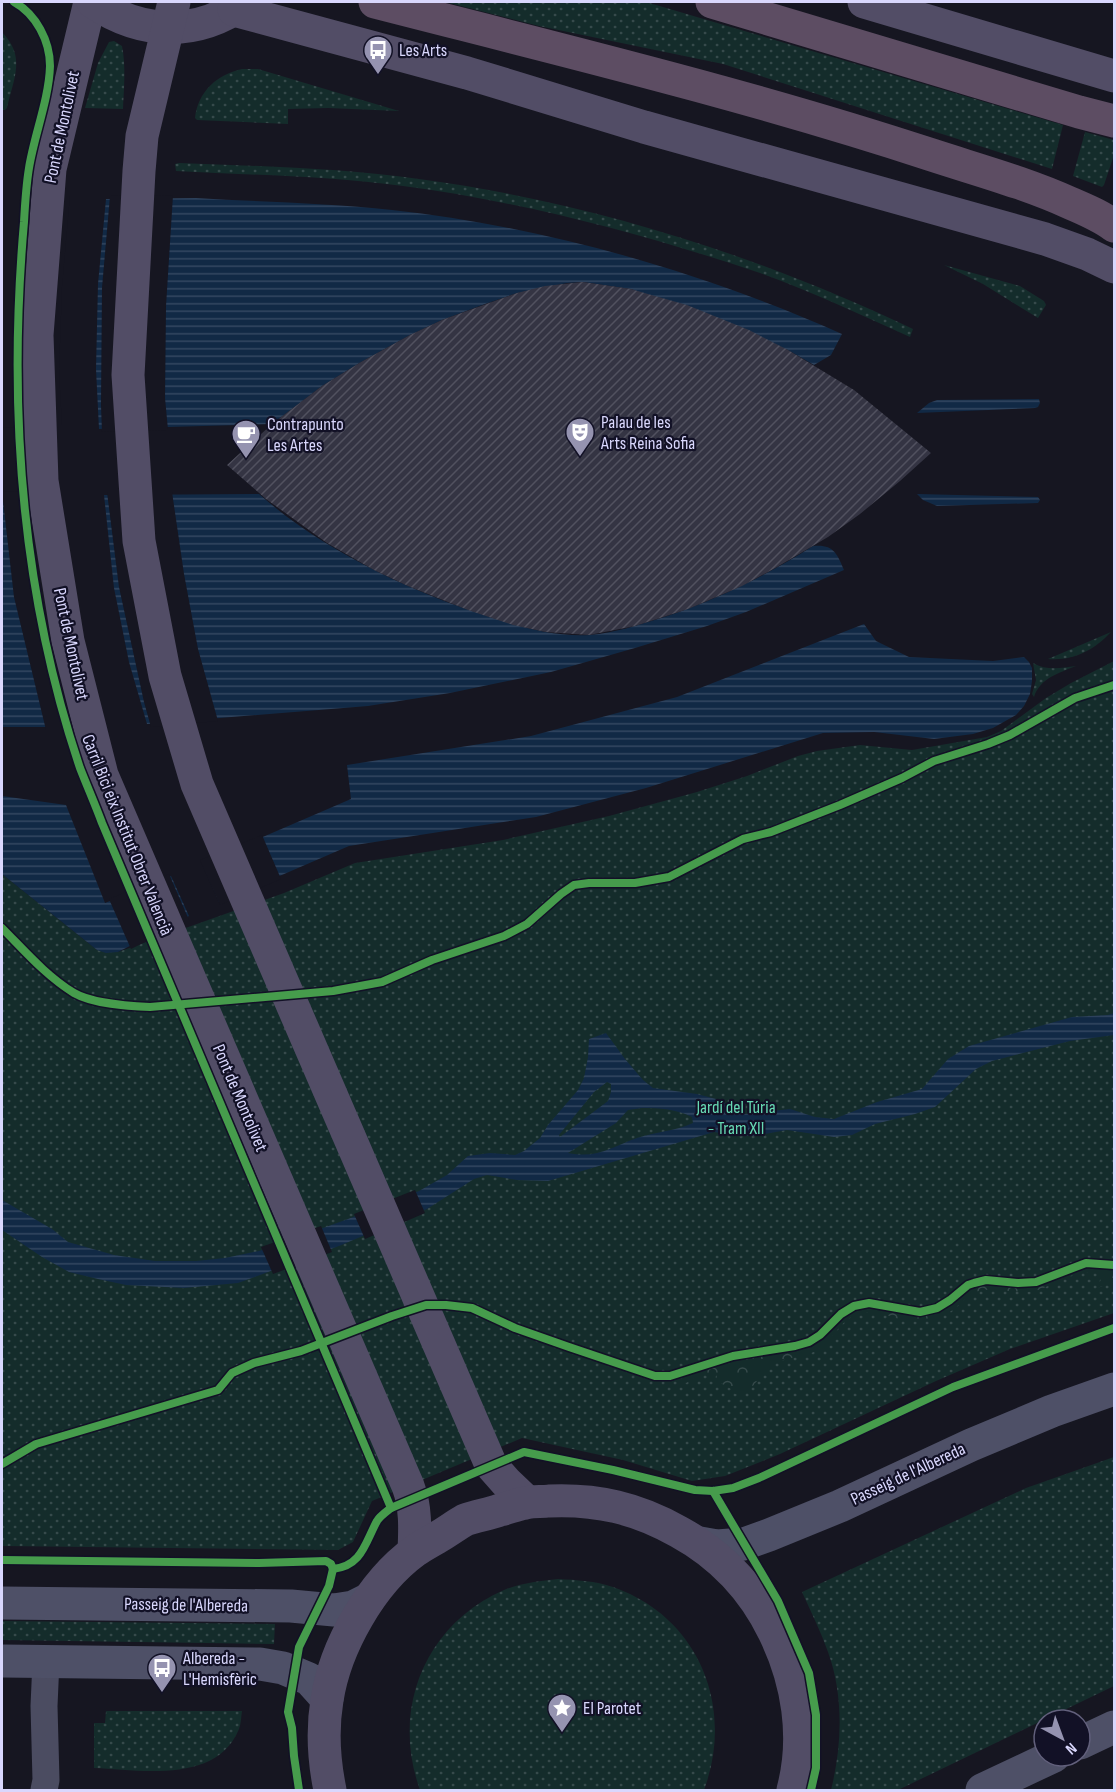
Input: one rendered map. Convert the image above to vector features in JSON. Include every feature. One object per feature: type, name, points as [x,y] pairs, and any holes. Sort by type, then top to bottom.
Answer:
[{"type":"highway","points":[[375,2],[698,84],[805,115],[1037,189],[1096,214],[1114,226]]},
{"type":"highway","points":[[711,2],[1114,122]]},
{"type":"main road","points":[[91,2],[126,20],[146,26],[170,15],[201,23],[240,6],[644,127],[1045,238],[1114,267]]},
{"type":"main road","name":"Pont de Montolivet","points":[[91,2],[50,169],[37,335],[42,481],[68,641],[102,775],[408,1486],[415,1526],[414,1551]]},
{"type":"main road","points":[[864,2],[1114,76]]},
{"type":"main road","points":[[170,15],[142,136],[128,375],[139,541],[165,676],[197,784],[486,1454],[498,1474],[527,1502]]},
{"type":"main road","name":"Passeig de l'Albereda","points":[[700,1543],[717,1546],[744,1544],[780,1531],[981,1441],[1052,1411],[1114,1389]]},
{"type":"main road","points":[[330,1791],[326,1773],[323,1733],[327,1699],[343,1645],[369,1599],[414,1551],[465,1520],[527,1502],[576,1500],[626,1508],[660,1520],[700,1543],[743,1582],[765,1612],[784,1651],[794,1685],[799,1716],[800,1748],[793,1791]]},
{"type":"main road","name":"Passeig de l'Albereda","points":[[2,1603],[291,1606],[334,1610],[352,1607],[369,1599]]},
{"type":"main road","points":[[2,1661],[260,1664],[283,1668],[309,1679],[327,1699]]},
{"type":"main road","points":[[1092,1737],[1114,1727]]},
{"type":"main road","points":[[982,1791],[1032,1767]]},
{"type":"street","points":[[44,1791],[46,1780],[44,1706],[46,1661]]},
{"type":"green space","points":[[445,2],[646,2],[1063,125],[1052,169],[723,64],[539,26]]},
{"type":"green space","points":[[2,32],[14,50],[16,59],[15,77],[5,110],[2,110]]},
{"type":"green space","points":[[114,41],[122,46],[123,109],[85,108],[98,63],[109,42]]},
{"type":"green space","points":[[242,69],[258,69],[399,111],[288,109],[288,124],[197,120],[195,118],[200,100],[210,86],[216,80]]},
{"type":"green space","points":[[1085,132],[1114,140],[1114,155],[1102,187],[1073,176]]},
{"type":"green space","points":[[175,164],[299,168],[389,175],[483,189],[547,202],[610,217],[733,255],[854,302],[913,329],[910,337],[817,295],[760,273],[672,245],[539,210],[403,186],[318,178],[176,171]]},
{"type":"green space","points":[[944,265],[1020,286],[1044,301],[1046,305],[1038,318],[983,284]]},
{"type":"green space","points":[[1111,632],[1098,644],[1083,653],[1066,658],[1048,659]]},
{"type":"green space","name":"Jardí del Túria - Tram XII","points":[[1114,661],[1114,1313],[1010,1349],[780,1454],[725,1476],[692,1481],[623,1460],[522,1438],[372,1501],[353,1542],[338,1550],[2,1546],[2,874],[97,950],[118,952],[284,893],[355,863],[503,840],[609,816],[697,792],[817,751],[860,745],[912,750],[987,737],[1001,731],[1071,683]]},
{"type":"green space","points":[[1033,663],[1049,668],[1076,666],[1045,681],[1034,697],[1032,694],[1036,680]]},
{"type":"green space","points":[[1092,1267],[1114,1271],[1114,1282],[1097,1288],[1103,1275],[1101,1272],[1087,1272],[1073,1275],[1033,1291],[982,1290],[948,1313],[925,1321],[906,1320],[870,1312],[853,1316],[821,1348],[810,1354],[773,1364],[750,1388],[735,1394],[733,1390],[716,1380],[717,1375],[701,1376],[686,1383],[682,1381],[683,1377],[731,1363],[814,1345],[839,1321],[856,1310],[876,1308],[924,1315],[939,1311],[972,1288],[987,1285],[1017,1288],[1038,1286],[1074,1270]]},
{"type":"green space","points":[[1114,1457],[1114,1686],[1068,1708],[1032,1708],[1032,1725],[898,1790],[831,1790],[839,1739],[837,1686],[825,1644],[802,1592],[1026,1488]]},
{"type":"green space","points":[[558,1579],[606,1585],[643,1601],[668,1620],[688,1643],[702,1669],[712,1697],[715,1727],[713,1759],[704,1790],[420,1790],[412,1760],[410,1730],[413,1701],[421,1673],[435,1648],[453,1625],[476,1605],[510,1588]]},
{"type":"green space","points":[[2,1621],[275,1624],[274,1644],[2,1640]]},
{"type":"green space","points":[[106,1711],[242,1711],[239,1729],[228,1747],[214,1759],[176,1770],[154,1771],[94,1768],[94,1723],[105,1723]]},
{"type":"water","points":[[196,198],[392,210],[450,218],[565,240],[622,255],[733,290],[842,334],[831,355],[814,365],[788,350],[631,289],[583,282],[567,283],[517,293],[442,320],[410,335],[322,386],[272,424],[99,429],[96,369],[98,284],[106,199]]},
{"type":"water","points":[[1039,399],[1040,403],[1035,408],[917,413],[929,403],[937,400]]},
{"type":"water","points":[[57,494],[67,581],[102,727],[2,727],[2,495]]},
{"type":"water","points":[[259,494],[310,533],[397,581],[457,606],[551,633],[599,634],[661,618],[739,587],[813,546],[830,548],[844,570],[707,626],[551,672],[450,693],[368,706],[147,724],[129,662],[114,588],[104,495]]},
{"type":"water","points":[[917,494],[1038,497],[1040,500],[1038,503],[937,506],[923,500]]},
{"type":"water","points":[[864,624],[876,641],[909,657],[993,661],[1024,657],[1032,668],[1030,694],[1016,715],[993,728],[973,734],[934,739],[874,732],[823,733],[646,788],[536,817],[349,846],[219,902],[202,863],[351,799],[347,765],[531,736],[677,697]]},
{"type":"water","points":[[2,796],[66,805],[105,903],[171,876],[189,916],[118,952],[106,953],[97,950],[2,874]]},
{"type":"water","points":[[1114,1013],[1114,1035],[1070,1041],[992,1061],[976,1069],[935,1107],[875,1124],[852,1135],[834,1137],[787,1130],[753,1136],[714,1132],[548,1181],[517,1180],[487,1175],[474,1179],[427,1209],[339,1246],[238,1283],[184,1288],[126,1285],[98,1279],[69,1272],[2,1230],[2,1200],[52,1229],[68,1242],[114,1255],[155,1261],[196,1261],[259,1251],[419,1191],[447,1175],[468,1156],[490,1153],[515,1155],[524,1151],[540,1138],[578,1090],[584,1078],[589,1039],[606,1033],[625,1059],[653,1088],[716,1099],[745,1114],[790,1109],[815,1117],[834,1119],[877,1102],[922,1089],[948,1059],[969,1046],[1072,1017]],"holes":[[[607,1082],[611,1084],[608,1101],[560,1137],[559,1135],[594,1092]],[[642,1108],[680,1112],[692,1117],[693,1123],[637,1138],[596,1153],[568,1153],[616,1123],[628,1110]]]},
{"type":"pier","points":[[5,194],[70,195],[62,287],[59,371],[62,425],[59,427],[2,428],[2,233]]},
{"type":"pier","points":[[173,195],[166,306],[165,398],[168,430],[102,432],[102,288],[110,196]]},
{"type":"pier","points":[[57,491],[70,580],[103,730],[46,730],[14,597],[2,492]]},
{"type":"pier","points":[[107,492],[172,492],[198,649],[218,721],[151,727],[119,587]]},
{"type":"pier","points":[[262,835],[281,879],[220,905],[200,860]]},
{"type":"pier","points":[[169,874],[189,920],[131,949],[109,899]]},
{"type":"pier","points":[[415,1190],[425,1213],[365,1239],[354,1214]]},
{"type":"pier","points":[[321,1226],[332,1252],[273,1274],[261,1247]]},
{"type":"building","name":"Palau de les Arts Reina Sofia","points":[[583,282],[631,289],[687,305],[749,330],[788,350],[854,390],[931,453],[860,514],[828,537],[742,586],[688,609],[635,626],[589,635],[546,632],[513,625],[408,586],[374,570],[327,543],[266,499],[227,465],[272,424],[322,386],[410,335],[442,320],[517,293],[545,286]]},
{"type":"cycle path","name":"Carril Bici eix Institut Obrer Valencià","points":[[14,2],[29,14],[40,29],[47,47],[50,66],[47,91],[27,182],[19,291],[19,429],[32,567],[44,635],[60,702],[80,768],[102,823],[391,1508]]},
{"type":"cycle path","points":[[2,928],[54,979],[74,993],[91,1000],[111,1004],[150,1007],[333,991],[382,982],[432,960],[504,936],[527,924],[574,885],[635,883],[669,877],[743,839],[771,832],[902,778],[934,761],[1010,735],[1075,698],[1114,685]]},
{"type":"cycle path","points":[[2,1464],[36,1444],[218,1390],[232,1373],[254,1363],[301,1351],[426,1305],[472,1308],[515,1328],[569,1347],[655,1376],[670,1376],[733,1356],[809,1342],[820,1335],[841,1314],[854,1306],[869,1303],[920,1312],[937,1308],[968,1285],[986,1280],[1036,1282],[1086,1263],[1114,1265]]},
{"type":"cycle path","points":[[333,1569],[343,1567],[357,1558],[377,1521],[391,1508],[524,1452],[695,1490],[713,1491],[733,1488],[953,1387],[1114,1328]]},
{"type":"cycle path","points":[[713,1491],[778,1601],[809,1673],[816,1715],[816,1768],[811,1790]]},
{"type":"cycle path","points":[[2,1560],[259,1563],[326,1561],[333,1569]]},
{"type":"cycle path","points":[[299,1790],[288,1712],[299,1647],[329,1586],[333,1569]]},
{"type":"place","name":"Les Arts","points":[[378,76]]},
{"type":"place","name":"Palau de les Arts Reina Sofia","points":[[580,458]]},
{"type":"place","name":"Contrapunto Les Artes","points":[[246,460]]},
{"type":"place","name":"Albereda - L'Hemisfèric","points":[[162,1694]]},
{"type":"place","name":"El Parotet","points":[[562,1734]]}]
